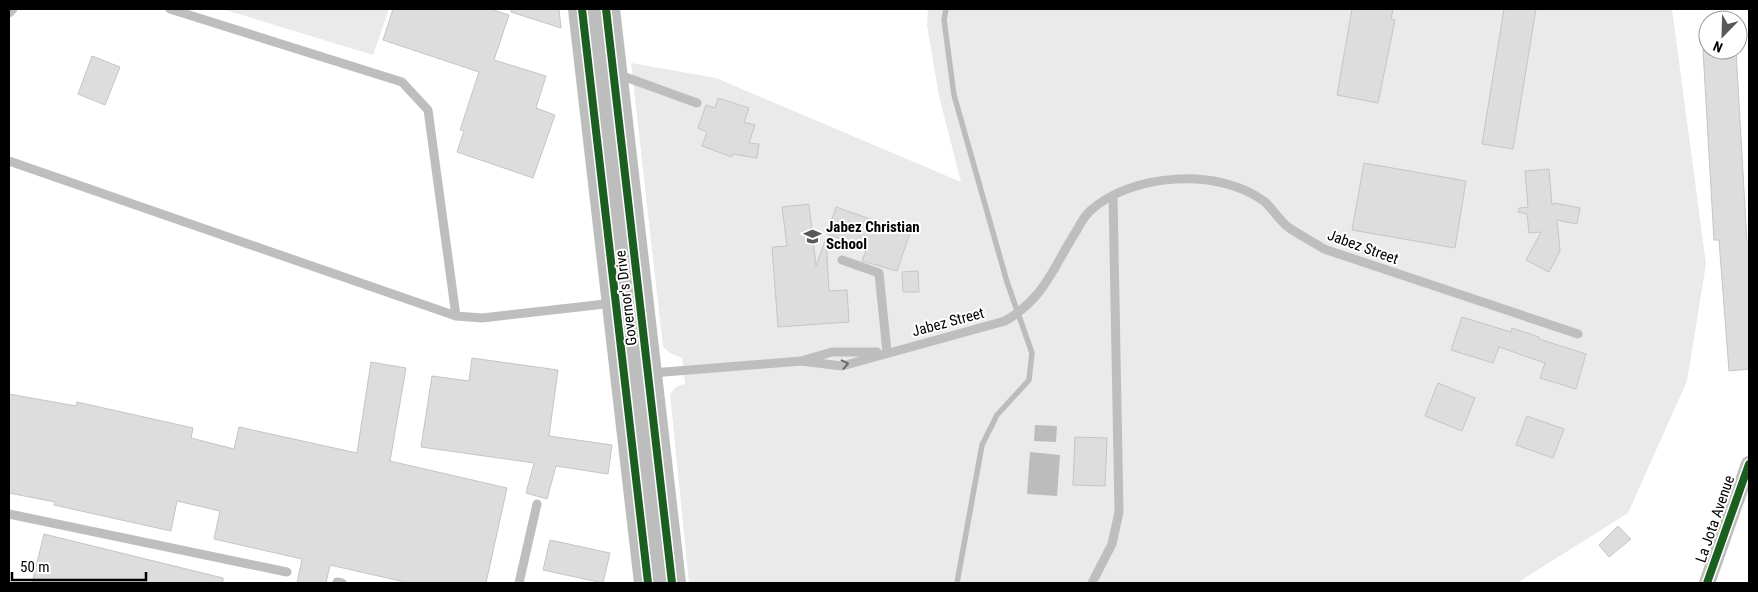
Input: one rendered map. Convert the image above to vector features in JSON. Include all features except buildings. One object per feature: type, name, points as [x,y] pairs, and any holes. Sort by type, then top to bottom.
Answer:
[{"type":"highway","name":"Governor's Drive","points":[[582,9],[628,302],[636,374],[648,583]]},
{"type":"highway","name":"Governor's Drive","points":[[606,9],[614,73],[628,302]]},
{"type":"highway","name":"Governor's Drive","points":[[636,374],[672,583]]},
{"type":"street","name":"La Jota Avenue","points":[[1707,583],[1749,464]]},
{"type":"lane","points":[[9,13],[13,9]]},
{"type":"lane","points":[[170,9],[402,82],[428,110],[456,316]]},
{"type":"lane","points":[[614,73],[696,103]]},
{"type":"lane","points":[[9,161],[456,316],[482,318],[628,302]]},
{"type":"lane","name":"Jabez Street","points":[[636,374],[801,361],[842,366],[887,352],[983,328],[1019,312],[1034,299],[1090,212],[1113,196],[1140,186],[1173,179],[1206,178],[1236,187],[1264,202],[1287,226],[1324,249],[1578,334]]},
{"type":"lane","points":[[1092,583],[1112,544],[1119,512],[1113,196]]},
{"type":"lane","points":[[842,260],[879,273],[887,352]]},
{"type":"lane","name":"Jabez Street","points":[[801,361],[832,352],[887,352]]},
{"type":"lane","points":[[519,583],[537,504]]},
{"type":"lane","points":[[9,514],[287,572]]},
{"type":"shaded area","points":[[222,9],[389,9],[373,55]]},
{"type":"shaded area","points":[[928,9],[1672,9],[1706,264],[1687,381],[1628,513],[1517,583],[689,583],[670,394],[676,387],[685,384],[682,358],[670,353],[663,347],[631,63],[716,78],[961,182],[939,96],[927,25]]},
{"type":"shaded area","points":[[1035,425],[1057,426],[1056,442],[1034,441]]},
{"type":"shaded area","points":[[1030,452],[1060,455],[1057,496],[1027,494]]},
{"type":"waterway","points":[[946,9],[944,20],[954,95],[1007,282],[1032,353],[1029,380],[997,415],[982,445],[957,583]]},
{"type":"cycle path","points":[[582,9],[648,583]]},
{"type":"cycle path","points":[[606,9],[672,583]]},
{"type":"cycle path","points":[[1707,583],[1749,464]]},
{"type":"place","name":"Jabez Christian School","points":[[812,236]]}]
